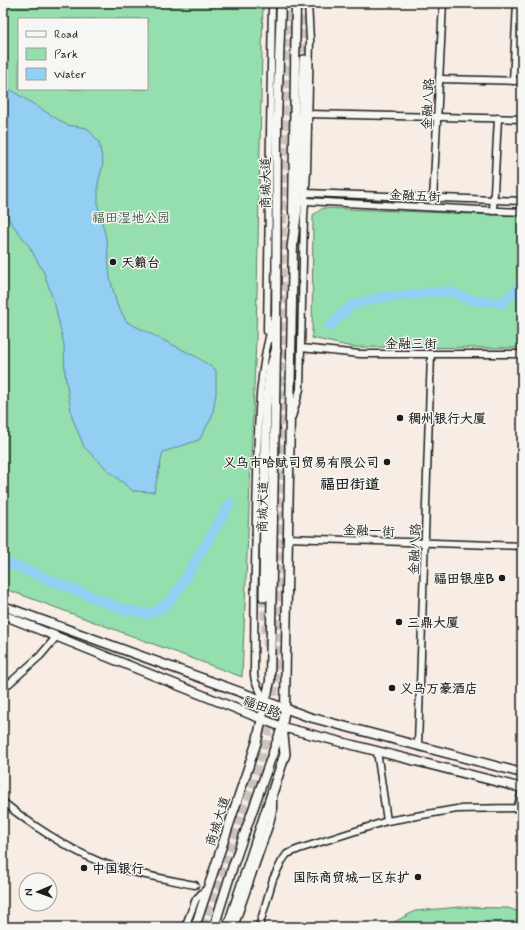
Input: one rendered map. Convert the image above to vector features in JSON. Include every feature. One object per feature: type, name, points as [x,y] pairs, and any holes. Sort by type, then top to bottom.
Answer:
[{"type":"highway","points":[[292,248],[301,175],[304,60]]},
{"type":"highway","points":[[264,596],[266,406],[270,372],[276,351]]},
{"type":"highway","points":[[232,925],[285,754],[282,727]]},
{"type":"main road","name":"商城大道","points":[[195,927],[257,741],[270,681],[272,645],[276,351],[277,120],[281,3]]},
{"type":"main road","name":"商城大道","points":[[214,927],[233,866],[282,727],[285,708],[296,3]]},
{"type":"main road","name":"福田路","points":[[3,606],[309,717],[522,773]]},
{"type":"main road","name":"福田路","points":[[3,615],[282,727],[522,788]]},
{"type":"street","points":[[265,701],[255,681],[254,675],[254,563],[259,400],[267,340],[272,3]]},
{"type":"street","points":[[290,424],[300,389],[310,40],[308,3]]},
{"type":"street","name":"金融八路","points":[[433,207],[443,3]]},
{"type":"street","points":[[513,81],[517,3]]},
{"type":"street","points":[[439,79],[522,81]]},
{"type":"street","points":[[308,114],[522,119]]},
{"type":"street","points":[[493,211],[498,118]]},
{"type":"street","name":"金融五街","points":[[306,193],[522,201]]},
{"type":"street","name":"金融五街","points":[[306,201],[522,212]]},
{"type":"street","points":[[267,340],[276,310]]},
{"type":"street","name":"金融三街","points":[[301,348],[360,354],[522,354]]},
{"type":"street","name":"金融八路","points":[[418,745],[432,354]]},
{"type":"street","name":"金融一街","points":[[288,538],[522,546]]},
{"type":"street","points":[[3,689],[40,656],[57,636]]},
{"type":"street","points":[[377,751],[387,822]]},
{"type":"street","points":[[259,927],[273,879],[287,854],[299,848],[387,822],[457,808],[516,808],[522,792]]},
{"type":"street","points":[[3,802],[41,830],[100,862],[195,885]]},
{"type":"street","points":[[186,927],[196,899],[208,887]]},
{"type":"green space","name":"福田湿地公园","points":[[3,3],[263,3],[256,339],[242,677],[3,588]]},
{"type":"green space","points":[[323,208],[522,216],[522,348],[352,347],[312,338],[313,215]]},
{"type":"green space","points":[[460,907],[508,908],[522,913],[522,927],[385,927],[415,911]]},
{"type":"water","points":[[3,85],[67,125],[87,128],[99,142],[103,164],[98,183],[98,206],[107,242],[110,278],[117,305],[127,322],[195,356],[216,370],[216,394],[212,417],[199,440],[163,452],[154,492],[133,491],[110,472],[84,447],[72,417],[65,374],[64,345],[55,305],[44,273],[29,246],[9,220],[3,200]]},
{"type":"waterway","points":[[330,326],[352,305],[377,298],[448,291],[472,300],[502,303],[522,285]]},
{"type":"waterway","points":[[11,564],[125,610],[150,614],[167,604],[179,589],[230,503]]},
{"type":"tunnel","points":[[202,927],[264,752],[271,717],[277,660],[284,100],[287,3]]},
{"type":"tunnel","points":[[303,3],[304,60]]},
{"type":"tunnel","points":[[290,129],[291,92]]},
{"type":"tunnel","points":[[264,597],[266,636],[269,651]]},
{"type":"place","name":"天籁台","points":[[113,262]]},
{"type":"place","name":"稠州银行大厦","points":[[400,418]]},
{"type":"place","name":"义乌市哈赋司贸易有限公司","points":[[387,462]]},
{"type":"place","name":"福田银座B","points":[[502,578]]},
{"type":"place","name":"三鼎大厦","points":[[399,622]]},
{"type":"place","name":"义乌万豪酒店","points":[[392,688]]},
{"type":"place","name":"中国银行","points":[[84,868]]},
{"type":"place","name":"国际商贸城一区东扩","points":[[418,877]]},
{"type":"district","name":"福田街道","points":[[350,484]]}]
